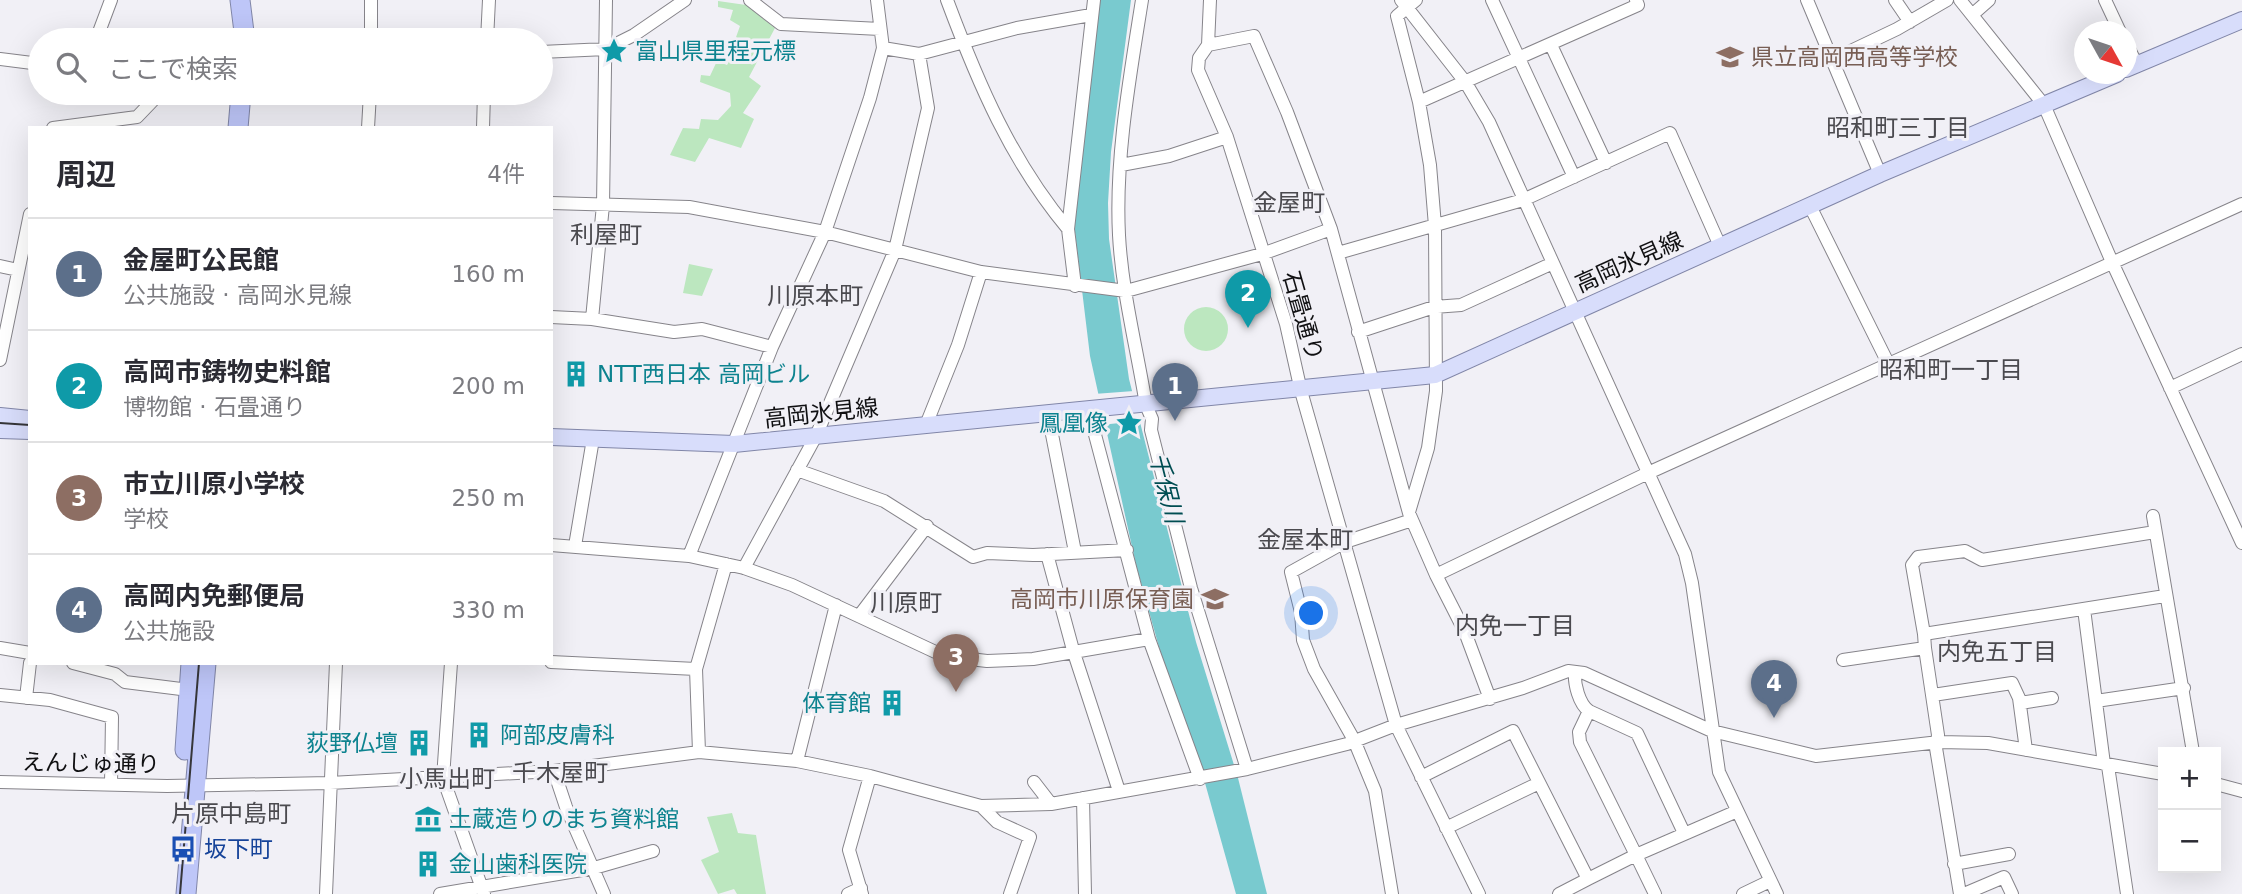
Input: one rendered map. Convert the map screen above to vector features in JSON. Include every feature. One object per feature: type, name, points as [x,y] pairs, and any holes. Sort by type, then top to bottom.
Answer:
[{"type":"highway","points":[[240,0],[244,28]]},
{"type":"highway","points":[[238,126],[240,105]]},
{"type":"highway","points":[[186,894],[191,665]]},
{"type":"highway","points":[[173,894],[206,665]]},
{"type":"main road","points":[[2137,65],[2242,20]]},
{"type":"main road","name":"高岡氷見線","points":[[553,437],[734,444],[1301,391],[1435,375],[1880,174],[2093,84]]},
{"type":"main road","points":[[0,416],[28,419]]},
{"type":"main road","points":[[0,430],[28,431]]},
{"type":"street","points":[[100,28],[111,0]]},
{"type":"street","points":[[371,0],[371,28]]},
{"type":"street","points":[[488,28],[489,0]]},
{"type":"street","points":[[592,319],[603,205],[606,0]]},
{"type":"street","points":[[553,51],[606,49],[634,35],[685,0]]},
{"type":"street","points":[[750,0],[781,24],[880,29]]},
{"type":"street","points":[[689,556],[772,347],[825,232],[870,98],[883,48],[877,0]]},
{"type":"street","points":[[947,0],[1010,149],[1068,229]]},
{"type":"street","points":[[1077,286],[1068,229],[1094,0]]},
{"type":"street","points":[[1142,0],[1121,165],[1119,234],[1123,291],[1142,405],[1191,588],[1245,770]]},
{"type":"street","name":"石畳通り","points":[[1210,0],[1208,45],[1199,58],[1198,70],[1227,137],[1286,324],[1301,391],[1396,725],[1479,894]]},
{"type":"street","points":[[1492,0],[1574,177]]},
{"type":"street","points":[[1419,102],[1638,5],[1636,0]]},
{"type":"street","points":[[1807,0],[1880,174]]},
{"type":"street","points":[[1895,0],[1910,22]]},
{"type":"street","points":[[1834,59],[1910,22],[1947,0]]},
{"type":"street","points":[[1959,0],[2044,105],[2112,262],[2242,543]]},
{"type":"street","points":[[1972,15],[1989,0]]},
{"type":"street","points":[[2105,0],[2115,21]]},
{"type":"street","points":[[1411,516],[1428,447],[1436,391],[1435,226],[1430,165],[1419,102],[1396,16],[1408,3],[1466,82],[1489,122],[1685,554],[1692,583],[1719,772],[1735,811],[1777,894]]},
{"type":"street","points":[[883,48],[919,54],[1017,27],[1091,15]]},
{"type":"street","points":[[1208,45],[1254,36],[1287,112],[1331,229],[1411,516],[1436,575],[1465,632],[1490,699]]},
{"type":"street","points":[[1550,45],[1606,163]]},
{"type":"street","points":[[744,568],[816,436],[895,250],[928,108],[919,54]]},
{"type":"street","points":[[0,59],[28,62]]},
{"type":"street","points":[[68,126],[137,117],[148,105]]},
{"type":"street","points":[[368,126],[369,105]]},
{"type":"street","points":[[483,126],[484,105]]},
{"type":"street","points":[[1338,253],[1524,200],[1670,133],[1720,246]]},
{"type":"street","points":[[1121,165],[1168,156],[1227,137]]},
{"type":"street","points":[[553,203],[689,207],[825,232],[981,272],[1123,291],[1262,254],[1331,229]]},
{"type":"street","points":[[1436,575],[1648,473],[2242,204]]},
{"type":"street","points":[[1810,206],[1889,365]]},
{"type":"street","points":[[0,360],[23,264],[28,228]]},
{"type":"street","points":[[1358,332],[1434,307],[1461,305],[1553,263]]},
{"type":"street","points":[[0,266],[23,264]]},
{"type":"street","points":[[926,425],[958,345],[981,272]]},
{"type":"street","points":[[553,317],[592,319],[674,331],[702,329],[772,347]]},
{"type":"street","points":[[2170,388],[2242,354]]},
{"type":"street","points":[[1092,411],[1149,639],[1200,779]]},
{"type":"street","points":[[1048,414],[1075,552]]},
{"type":"street","points":[[575,546],[593,439]]},
{"type":"street","points":[[797,470],[884,501],[974,557],[987,553],[1047,554],[1127,550]]},
{"type":"street","points":[[1392,894],[1375,791],[1354,740],[1314,669],[1303,640],[1301,612],[1291,572],[1345,542],[1411,516]]},
{"type":"street","points":[[2153,516],[2192,747]]},
{"type":"street","points":[[859,617],[927,526]]},
{"type":"street","points":[[2012,894],[2004,877],[1962,894],[1954,864],[1936,748],[1939,743],[1933,695],[1912,565],[1918,558],[1965,551],[1983,560],[2155,532]]},
{"type":"street","points":[[553,545],[689,556],[744,568],[835,605],[944,656],[1021,659],[1149,639]]},
{"type":"street","points":[[1047,554],[1073,650],[1119,791]]},
{"type":"street","points":[[699,752],[696,669],[726,564]]},
{"type":"street","points":[[1924,634],[2165,596]]},
{"type":"street","points":[[797,761],[835,605]]},
{"type":"street","points":[[2084,609],[2127,894]]},
{"type":"street","points":[[0,648],[28,653]]},
{"type":"street","points":[[1843,660],[1925,648]]},
{"type":"street","points":[[553,662],[696,669]]},
{"type":"street","points":[[26,698],[30,665]]},
{"type":"street","points":[[81,665],[116,674],[125,682],[189,690]]},
{"type":"street","points":[[326,894],[336,665]]},
{"type":"street","points":[[451,665],[443,778],[483,892]]},
{"type":"street","points":[[981,806],[1051,804],[1245,770],[1490,699],[1568,671],[1584,673],[1655,703],[1712,732],[1816,756],[1939,743],[1988,743],[2158,774]]},
{"type":"street","points":[[1575,672],[1584,708],[1637,733],[1685,833]]},
{"type":"street","points":[[1933,695],[2012,683],[2020,703],[2026,750]]},
{"type":"street","points":[[2096,701],[2184,688]]},
{"type":"street","points":[[0,695],[50,700],[112,717],[111,785]]},
{"type":"street","points":[[2020,703],[2052,698]]},
{"type":"street","points":[[1589,711],[1580,732],[1580,742],[1655,894]]},
{"type":"street","points":[[1421,776],[1513,731],[1588,879]]},
{"type":"street","name":"えんじゅ通り","points":[[0,782],[111,785],[330,783],[554,771],[699,752],[797,761],[870,776],[981,806]]},
{"type":"street","points":[[554,771],[566,807],[604,894]]},
{"type":"street","points":[[848,894],[862,891],[849,850],[870,776]]},
{"type":"street","points":[[1034,782],[1051,804]]},
{"type":"street","points":[[1447,828],[1539,783]]},
{"type":"street","points":[[2221,785],[2242,791]]},
{"type":"street","points":[[1083,798],[1084,894]]},
{"type":"street","points":[[981,806],[997,822],[1030,838],[1010,894]]},
{"type":"street","points":[[1559,894],[1636,855],[1735,811]]},
{"type":"street","points":[[440,894],[483,892],[594,868],[653,851]]},
{"type":"street","points":[[1954,864],[2009,854]]},
{"type":"street","points":[[1743,894],[1770,881]]},
{"type":"green space","points":[[718,1],[746,5],[775,28],[749,77],[761,86],[743,113],[754,119],[741,148],[709,138],[695,162],[670,155],[683,128],[699,129],[701,119],[718,120],[731,106],[730,93],[700,82],[701,75],[710,76],[717,61],[727,65],[739,44],[735,40],[740,26],[730,20],[733,10],[718,7]]},
{"type":"green space","points":[[689,264],[713,269],[702,296],[683,293]]},
{"type":"green space","points":[[1206,307],[1215,308],[1222,313],[1227,320],[1227,338],[1222,345],[1215,350],[1206,351],[1197,350],[1190,345],[1185,338],[1184,329],[1185,320],[1190,313],[1197,308]]},
{"type":"green space","points":[[732,813],[738,833],[756,835],[766,894],[737,894],[734,889],[718,894],[701,860],[719,852],[707,817]]},
{"type":"water","points":[[1098,0],[1131,0],[1111,152],[1108,203],[1109,239],[1129,379],[1196,642],[1238,778],[1267,894],[1236,894],[1205,783],[1164,665],[1136,565],[1090,356],[1074,224]]},
{"type":"pier","points":[[1134,391],[1140,421],[1100,425],[1094,394]]},
{"type":"tram line","points":[[0,423],[28,425]]},
{"type":"tram line","points":[[180,894],[199,665]]},
{"type":"place","name":"富山県里程元標","points":[[614,51]]},
{"type":"place","name":"県立高岡西高等学校","points":[[1730,57]]},
{"type":"place","name":"高岡市鋳物史料館","points":[[1248,328]]},
{"type":"place","name":"NTT西日本 高岡ビル","points":[[576,374]]},
{"type":"place","name":"金屋町公民館","points":[[1175,421]]},
{"type":"place","name":"鳳凰像","points":[[1129,423]]},
{"type":"place","name":"高岡市川原保育園","points":[[1215,599]]},
{"type":"place","name":"市立川原小学校","points":[[956,692]]},
{"type":"place","name":"体育館","points":[[892,703]]},
{"type":"place","name":"高岡内免郵便局","points":[[1774,718]]},
{"type":"place","name":"阿部皮膚科","points":[[479,735]]},
{"type":"place","name":"荻野仏壇","points":[[419,743]]},
{"type":"place","name":"土蔵造りのまち資料館","points":[[428,819]]},
{"type":"place","name":"坂下町","points":[[183,849]]},
{"type":"place","name":"金山歯科医院","points":[[428,864]]},
{"type":"district","name":"昭和町三丁目","points":[[1898,128]]},
{"type":"district","name":"金屋町","points":[[1289,203]]},
{"type":"district","name":"利屋町","points":[[606,235]]},
{"type":"district","name":"川原本町","points":[[815,296]]},
{"type":"district","name":"昭和町一丁目","points":[[1951,370]]},
{"type":"district","name":"金屋本町","points":[[1305,540]]},
{"type":"district","name":"川原町","points":[[906,603]]},
{"type":"district","name":"内免一丁目","points":[[1515,626]]},
{"type":"district","name":"内免五丁目","points":[[1997,652]]},
{"type":"district","name":"千木屋町","points":[[560,773]]},
{"type":"district","name":"小馬出町","points":[[447,779]]},
{"type":"district","name":"片原中島町","points":[[231,814]]},
{"type":"water label","name":"千保川","points":[[1166,488]]}]
